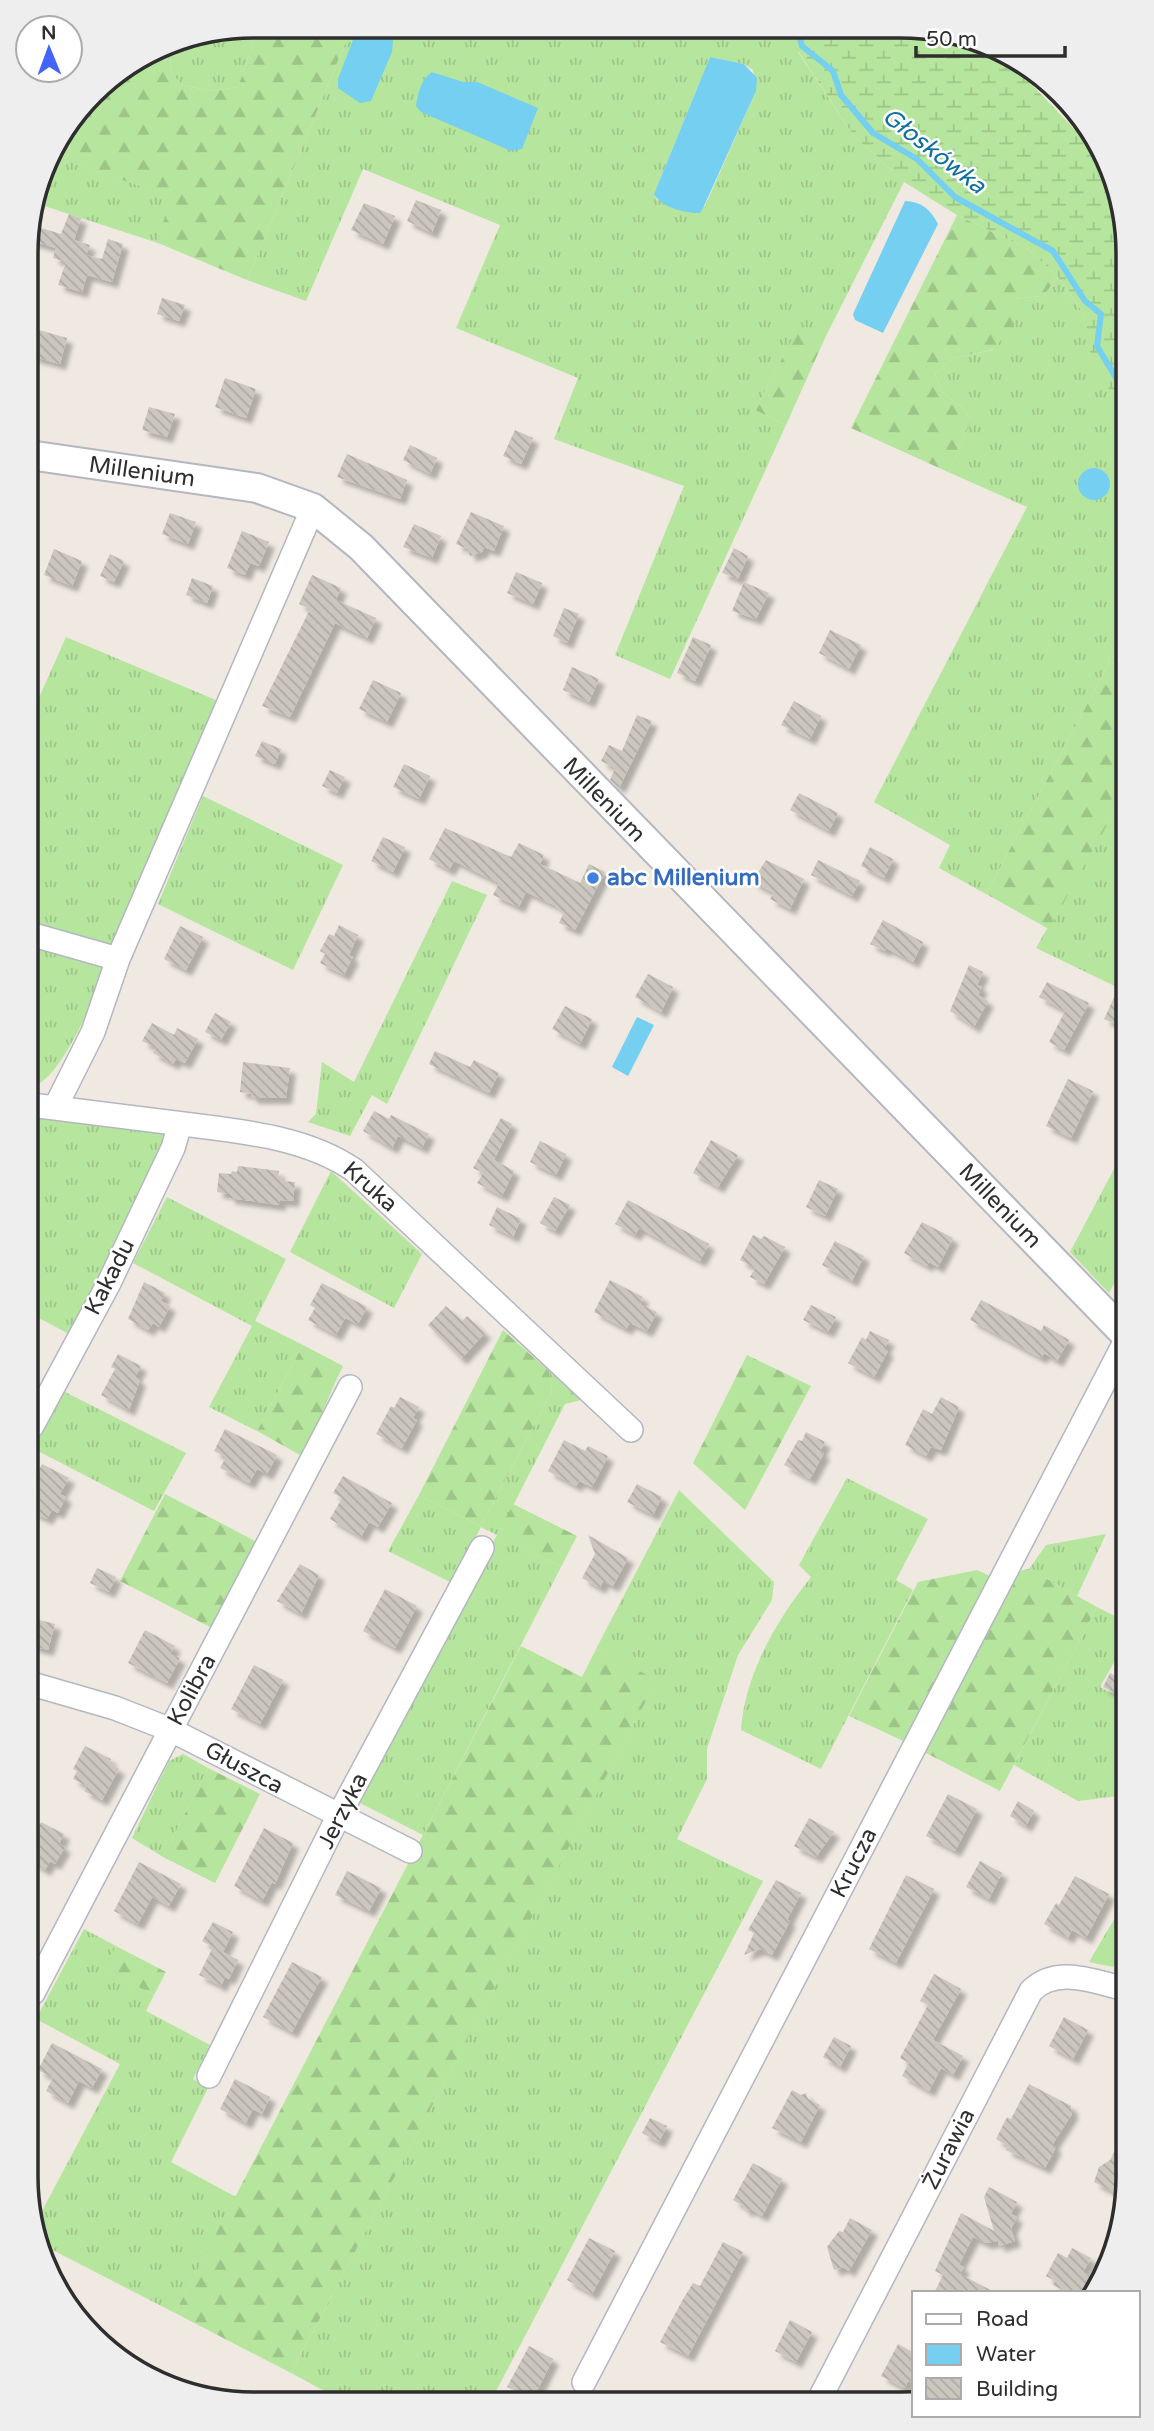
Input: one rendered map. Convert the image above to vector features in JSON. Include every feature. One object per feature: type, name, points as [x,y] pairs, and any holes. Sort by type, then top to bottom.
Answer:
[{"type":"street","name":"Millenium","points":[[39,456],[257,488],[313,508],[361,547],[1115,1324]]},
{"type":"street","points":[[55,1108],[93,1032],[118,959],[313,508]]},
{"type":"street","points":[[39,936],[118,959]]},
{"type":"street","name":"Kruka","points":[[39,1106],[243,1132],[318,1149],[335,1156],[354,1170],[631,1430]]},
{"type":"street","name":"Kakadu","points":[[38,1414],[109,1283],[173,1147],[180,1124]]},
{"type":"street","name":"Krucza","points":[[584,2382],[1115,1360]]},
{"type":"street","name":"Kolibra","points":[[38,1983],[350,1387]]},
{"type":"street","name":"Jerzyka","points":[[209,2076],[338,1817],[482,1548]]},
{"type":"street","name":"Głuszca","points":[[38,1686],[115,1708],[171,1730],[338,1817],[410,1851]]},
{"type":"street","name":"Żurawia","points":[[823,2392],[1031,1991],[1042,1980],[1055,1976],[1115,1987]]},
{"type":"green space","points":[[255,39],[238,87],[212,91],[181,85],[170,70],[171,55],[226,40]]},
{"type":"green space","points":[[255,39],[347,39],[247,280],[158,243],[170,196],[74,164],[87,119],[123,83],[146,67],[171,55],[170,70],[181,85],[212,91],[238,87]]},
{"type":"green space","points":[[347,39],[807,39],[798,52],[853,135],[904,182],[825,338],[798,329],[755,410],[786,425],[670,679],[615,655],[684,486],[554,439],[578,378],[456,328],[500,225],[363,169],[306,301],[247,280]],"holes":[[[710,57],[744,64],[753,70],[756,91],[705,206],[657,200],[654,194]]]},
{"type":"green space","points":[[807,39],[928,40],[969,50],[1020,75],[1077,132],[1099,171],[1114,226],[1116,400],[1095,367],[1086,337],[1086,317],[1058,277],[1028,249],[957,215],[904,182],[853,135],[798,51]]},
{"type":"green space","points":[[88,117],[75,164],[171,196],[158,243],[44,206],[55,171],[67,146]]},
{"type":"green space","points":[[957,215],[1028,249],[1058,277],[1043,296],[1014,299],[1014,328],[991,350],[953,358],[935,374],[942,392],[965,410],[971,422],[948,472],[851,428]]},
{"type":"green space","points":[[1058,277],[1086,317],[1086,337],[1116,398],[1116,651],[986,894],[939,868],[950,845],[874,802],[1027,507],[948,472],[971,422],[965,410],[942,392],[935,374],[953,358],[992,350],[1014,299],[1043,296]]},
{"type":"green space","points":[[798,328],[825,338],[786,425],[755,410]]},
{"type":"green space","points":[[66,637],[218,701],[112,946],[39,929],[39,698]]},
{"type":"green space","points":[[1116,651],[1116,809],[1049,929],[986,894]]},
{"type":"green space","points":[[203,796],[343,865],[293,970],[158,904]]},
{"type":"green space","points":[[1116,809],[1116,986],[1036,948]]},
{"type":"green space","points":[[452,881],[487,895],[387,1104],[372,1095],[350,1136],[308,1122],[316,1114],[322,1062],[354,1082]]},
{"type":"green space","points":[[39,949],[101,966],[103,976],[73,1040],[53,1071],[39,1084]]},
{"type":"green space","points":[[39,1113],[157,1129],[167,1135],[71,1335],[38,1318]]},
{"type":"green space","points":[[1116,1166],[1115,1281],[1109,1293],[1070,1252]]},
{"type":"green space","points":[[331,1171],[422,1254],[394,1308],[290,1252]]},
{"type":"green space","points":[[167,1197],[286,1259],[255,1321],[303,1345],[257,1431],[209,1407],[252,1326],[133,1263]]},
{"type":"green space","points":[[503,1330],[549,1371],[552,1391],[481,1526],[419,1495]]},
{"type":"green space","points":[[303,1345],[343,1366],[302,1456],[257,1431]]},
{"type":"green space","points":[[747,1355],[811,1386],[745,1510],[693,1463]]},
{"type":"green space","points":[[549,1371],[581,1400],[565,1404],[498,1535],[561,1567],[423,1835],[358,1802],[497,1535],[481,1527],[452,1583],[388,1551],[419,1495],[481,1526],[552,1391]]},
{"type":"green space","points":[[63,1391],[186,1453],[154,1511],[38,1451],[38,1440]]},
{"type":"green space","points":[[847,1478],[928,1519],[896,1580],[913,1590],[821,1769],[741,1730],[749,1689],[764,1649],[811,1577],[799,1565]]},
{"type":"green space","points":[[679,1490],[774,1582],[772,1600],[738,1655],[707,1749],[707,1779],[677,1839],[763,1881],[496,2392],[326,2392],[291,2373],[656,1681],[596,1649]]},
{"type":"green space","points":[[165,1494],[259,1543],[212,1628],[120,1581]]},
{"type":"green space","points":[[513,1504],[577,1536],[561,1567],[497,1535]]},
{"type":"green space","points":[[1106,1534],[1077,1596],[1029,1569],[1046,1545]]},
{"type":"green space","points":[[1029,1569],[1097,1607],[1000,1791],[922,1751],[1014,1572]]},
{"type":"green space","points":[[977,1570],[996,1579],[910,1744],[849,1716],[918,1582]]},
{"type":"green space","points":[[1097,1607],[1115,1616],[1115,1660],[1100,1687],[1115,1695],[1115,1796],[1078,1801],[1014,1765]]},
{"type":"green space","points":[[521,1646],[582,1677],[596,1649],[657,1680],[291,2373],[175,2313]]},
{"type":"green space","points":[[183,1754],[208,1768],[163,1857],[132,1838],[169,1761]]},
{"type":"green space","points":[[208,1768],[260,1794],[215,1883],[163,1857]]},
{"type":"green space","points":[[1115,1917],[1113,1967],[1089,1962]]},
{"type":"green space","points":[[84,1929],[116,1946],[105,1970],[154,1995],[146,2011],[210,2045],[193,2079],[208,2088],[171,2162],[236,2197],[175,2313],[51,2249],[41,2212],[120,2064],[38,2020],[38,2015]]},
{"type":"green space","points":[[116,1946],[166,1972],[154,1995],[104,1970]]},
{"type":"water","points":[[353,39],[393,39],[392,52],[371,101],[360,103],[338,88],[338,79]]},
{"type":"water","points":[[710,57],[744,64],[757,78],[756,91],[704,206],[700,213],[688,212],[662,203],[654,194]]},
{"type":"water","points":[[432,72],[463,82],[477,82],[538,108],[522,149],[511,151],[421,112],[416,106],[419,91],[425,78]]},
{"type":"water","points":[[905,201],[925,207],[938,224],[883,333],[855,320],[853,314]]},
{"type":"water","points":[[1094,468],[1105,473],[1110,484],[1105,495],[1094,500],[1083,495],[1078,484],[1083,473]]},
{"type":"water","points":[[637,1017],[654,1025],[628,1076],[612,1067]]},
{"type":"building","points":[[416,200],[441,210],[432,233],[407,221]]},
{"type":"building","points":[[364,203],[395,216],[383,244],[351,230]]},
{"type":"building","points":[[69,214],[81,218],[74,240],[90,245],[86,255],[102,259],[108,239],[123,244],[112,282],[87,275],[82,292],[58,285],[66,262],[53,258],[56,248],[39,243],[40,228],[61,234]]},
{"type":"building","points":[[162,298],[185,305],[179,321],[157,314]]},
{"type":"building","points":[[39,330],[67,338],[60,364],[39,358]]},
{"type":"building","points":[[225,378],[256,389],[246,418],[215,407]]},
{"type":"building","points":[[149,407],[175,414],[167,437],[142,430]]},
{"type":"building","points":[[515,430],[533,438],[521,464],[503,456]]},
{"type":"building","points":[[410,445],[437,458],[430,474],[403,460]]},
{"type":"building","points":[[347,454],[407,480],[400,499],[337,477]]},
{"type":"building","points":[[471,512],[504,526],[494,551],[484,547],[482,552],[470,556],[468,549],[456,544]]},
{"type":"building","points":[[170,513],[196,522],[188,544],[162,534]]},
{"type":"building","points":[[414,524],[441,536],[432,558],[403,547]]},
{"type":"building","points":[[242,531],[269,542],[259,566],[250,563],[245,575],[227,568]]},
{"type":"building","points":[[734,548],[748,556],[738,579],[722,573]]},
{"type":"building","points":[[54,549],[82,561],[72,586],[44,575]]},
{"type":"building","points":[[110,554],[124,561],[114,582],[100,576]]},
{"type":"building","points":[[516,572],[542,583],[533,604],[507,593]]},
{"type":"building","points":[[312,575],[341,588],[336,600],[376,618],[367,638],[335,623],[290,717],[262,706],[310,609],[299,604]]},
{"type":"building","points":[[192,578],[213,586],[207,603],[186,595]]},
{"type":"building","points":[[744,582],[769,593],[756,619],[732,611]]},
{"type":"building","points":[[564,608],[579,614],[567,643],[553,636]]},
{"type":"building","points":[[830,630],[861,645],[849,669],[819,653]]},
{"type":"building","points":[[693,637],[711,645],[695,681],[677,673]]},
{"type":"building","points":[[572,667],[599,679],[589,702],[563,690]]},
{"type":"building","points":[[373,680],[401,693],[387,722],[359,709]]},
{"type":"building","points":[[794,701],[821,716],[810,739],[781,725]]},
{"type":"building","points":[[637,715],[652,721],[619,788],[610,780],[615,768],[601,761],[609,745],[622,751]]},
{"type":"building","points":[[262,741],[281,749],[275,764],[255,756]]},
{"type":"building","points":[[404,764],[430,776],[419,799],[393,787]]},
{"type":"building","points":[[330,770],[345,777],[337,793],[322,786]]},
{"type":"building","points":[[799,793],[838,813],[829,831],[790,810]]},
{"type":"building","points":[[445,828],[511,857],[519,843],[544,855],[540,864],[580,883],[589,864],[605,872],[575,930],[559,923],[564,912],[554,905],[526,892],[519,907],[493,895],[499,883],[454,861],[449,870],[429,859]]},
{"type":"building","points":[[383,837],[405,847],[393,872],[371,861]]},
{"type":"building","points":[[870,847],[893,859],[884,878],[861,866]]},
{"type":"building","points":[[766,860],[804,879],[790,909],[770,899],[774,893],[752,882]]},
{"type":"building","points":[[818,860],[860,881],[852,896],[811,875]]},
{"type":"building","points":[[883,920],[923,942],[913,962],[886,948],[885,951],[870,944]]},
{"type":"building","points":[[339,925],[358,935],[349,955],[353,957],[344,975],[320,963],[325,954],[320,951],[329,934],[334,936]]},
{"type":"building","points":[[180,926],[203,937],[186,970],[164,959]]},
{"type":"building","points":[[969,965],[983,972],[977,985],[982,987],[978,995],[988,1001],[974,1027],[950,1011]]},
{"type":"building","points":[[648,974],[673,987],[661,1012],[635,997]]},
{"type":"building","points":[[1047,982],[1089,1003],[1064,1050],[1049,1042],[1065,1011],[1039,997]]},
{"type":"building","points":[[1116,994],[1116,1024],[1104,1019]]},
{"type":"building","points":[[565,1006],[592,1019],[580,1044],[552,1029]]},
{"type":"building","points":[[215,1013],[231,1022],[221,1040],[205,1032]]},
{"type":"building","points":[[152,1023],[174,1035],[177,1028],[198,1039],[185,1063],[176,1059],[173,1064],[153,1053],[156,1048],[142,1041]]},
{"type":"building","points":[[435,1051],[470,1067],[474,1060],[499,1073],[489,1093],[429,1064]]},
{"type":"building","points":[[243,1062],[290,1068],[286,1098],[251,1098],[252,1094],[240,1092]]},
{"type":"building","points":[[1068,1079],[1093,1091],[1071,1138],[1046,1126]]},
{"type":"building","points":[[374,1111],[389,1119],[391,1115],[429,1134],[422,1148],[398,1136],[392,1148],[363,1131]]},
{"type":"building","points":[[501,1118],[512,1124],[494,1160],[514,1171],[502,1196],[477,1183],[483,1173],[473,1168]]},
{"type":"building","points":[[711,1140],[738,1155],[718,1187],[693,1173]]},
{"type":"building","points":[[540,1141],[566,1154],[556,1175],[530,1162]]},
{"type":"building","points":[[238,1166],[279,1171],[278,1177],[283,1178],[283,1181],[295,1182],[293,1201],[280,1200],[280,1205],[229,1198],[229,1194],[217,1192],[219,1173],[237,1172]]},
{"type":"building","points":[[819,1180],[838,1189],[825,1216],[806,1207]]},
{"type":"building","points":[[554,1197],[570,1205],[555,1231],[540,1223]]},
{"type":"building","points":[[628,1200],[709,1244],[700,1261],[639,1228],[635,1235],[615,1224]]},
{"type":"building","points":[[497,1207],[521,1219],[513,1237],[489,1225]]},
{"type":"building","points":[[922,1222],[953,1238],[938,1267],[929,1262],[927,1266],[904,1253]]},
{"type":"building","points":[[753,1235],[761,1239],[764,1236],[785,1247],[764,1284],[750,1277],[755,1268],[740,1260]]},
{"type":"building","points":[[835,1241],[864,1256],[852,1281],[822,1265]]},
{"type":"building","points":[[610,1280],[643,1297],[640,1304],[657,1312],[647,1331],[630,1323],[626,1329],[594,1312]]},
{"type":"building","points":[[144,1282],[165,1293],[161,1301],[170,1306],[159,1327],[153,1323],[148,1330],[128,1319]]},
{"type":"building","points":[[322,1283],[367,1307],[358,1324],[345,1318],[336,1335],[308,1320],[315,1308],[310,1305]]},
{"type":"building","points":[[981,1300],[1041,1331],[1044,1325],[1069,1340],[1057,1361],[1044,1353],[1041,1358],[970,1320]]},
{"type":"building","points":[[811,1305],[836,1317],[828,1332],[803,1320]]},
{"type":"building","points":[[446,1306],[462,1321],[467,1316],[485,1333],[461,1359],[428,1325]]},
{"type":"building","points":[[870,1331],[889,1340],[884,1349],[888,1351],[874,1377],[848,1363],[862,1337],[866,1340]]},
{"type":"building","points":[[118,1354],[141,1366],[135,1377],[140,1380],[129,1410],[101,1395],[115,1369],[111,1367]]},
{"type":"building","points":[[400,1397],[419,1407],[413,1418],[417,1420],[402,1448],[376,1434],[391,1406],[394,1408]]},
{"type":"building","points":[[941,1397],[959,1407],[941,1450],[931,1447],[926,1456],[905,1445],[923,1409],[932,1414]]},
{"type":"building","points":[[225,1429],[277,1455],[267,1474],[257,1469],[249,1483],[220,1468],[226,1457],[214,1451]]},
{"type":"building","points":[[806,1432],[825,1442],[820,1451],[824,1453],[810,1479],[784,1465],[798,1440],[802,1441]]},
{"type":"building","points":[[564,1440],[585,1451],[588,1446],[608,1456],[592,1487],[579,1481],[576,1486],[548,1471]]},
{"type":"building","points":[[42,1464],[69,1478],[60,1494],[66,1497],[58,1513],[52,1510],[47,1519],[38,1515],[38,1471]]},
{"type":"building","points":[[343,1476],[392,1503],[378,1527],[369,1522],[361,1537],[330,1519],[342,1498],[333,1493]]},
{"type":"building","points":[[637,1484],[662,1497],[653,1515],[627,1502]]},
{"type":"building","points":[[588,1535],[628,1558],[613,1586],[603,1581],[600,1588],[582,1578],[595,1554]]},
{"type":"building","points":[[300,1564],[319,1575],[301,1614],[277,1601]]},
{"type":"building","points":[[97,1568],[116,1577],[109,1592],[90,1583]]},
{"type":"building","points":[[385,1589],[417,1606],[395,1648],[363,1631]]},
{"type":"building","points":[[38,1620],[55,1624],[48,1650],[38,1648]]},
{"type":"building","points":[[145,1630],[175,1646],[170,1654],[180,1658],[167,1683],[128,1663]]},
{"type":"building","points":[[254,1665],[283,1680],[260,1724],[231,1709]]},
{"type":"building","points":[[1110,1673],[1115,1676],[1115,1693],[1103,1687]]},
{"type":"building","points":[[85,1746],[111,1759],[109,1763],[119,1769],[102,1800],[84,1791],[87,1786],[73,1779],[77,1771],[73,1769]]},
{"type":"building","points":[[948,1794],[977,1809],[955,1851],[926,1836]]},
{"type":"building","points":[[1018,1801],[1034,1811],[1026,1826],[1010,1816]]},
{"type":"building","points":[[809,1818],[834,1832],[816,1857],[794,1846]]},
{"type":"building","points":[[41,1822],[64,1834],[59,1844],[65,1847],[55,1864],[50,1861],[45,1870],[38,1866],[38,1828]]},
{"type":"building","points":[[264,1828],[293,1843],[275,1884],[272,1882],[262,1901],[234,1886]]},
{"type":"building","points":[[980,1861],[1002,1873],[989,1899],[966,1887]]},
{"type":"building","points":[[139,1862],[181,1884],[169,1906],[152,1897],[138,1924],[114,1911]]},
{"type":"building","points":[[347,1871],[381,1888],[369,1911],[335,1895]]},
{"type":"building","points":[[906,1875],[934,1889],[896,1963],[869,1949]]},
{"type":"building","points":[[1075,1876],[1109,1894],[1086,1938],[1072,1930],[1068,1938],[1044,1924],[1056,1903],[1059,1905]]},
{"type":"building","points":[[776,1880],[801,1893],[787,1920],[790,1921],[772,1955],[760,1949],[744,1955],[754,1933],[748,1930]]},
{"type":"building","points":[[213,1922],[233,1932],[223,1952],[202,1941]]},
{"type":"building","points":[[213,1947],[238,1960],[229,1979],[225,1977],[221,1986],[199,1975]]},
{"type":"building","points":[[292,1962],[322,1977],[292,2032],[263,2017]]},
{"type":"building","points":[[934,1974],[961,1989],[933,2040],[963,2056],[953,2075],[941,2068],[929,2091],[902,2076],[909,2063],[900,2058],[928,2005],[920,2001]]},
{"type":"building","points":[[1064,2017],[1088,2030],[1073,2059],[1049,2046]]},
{"type":"building","points":[[834,2037],[851,2046],[840,2067],[823,2057]]},
{"type":"building","points":[[52,2043],[102,2069],[92,2088],[79,2081],[68,2103],[46,2091],[53,2078],[38,2070]]},
{"type":"building","points":[[235,2079],[270,2097],[262,2114],[253,2109],[246,2123],[220,2109]]},
{"type":"building","points":[[1029,2084],[1071,2106],[1072,2114],[1052,2145],[1056,2147],[1045,2168],[1006,2150],[1008,2146],[996,2139],[1007,2117],[1011,2119]]},
{"type":"building","points":[[792,2090],[801,2095],[806,2093],[808,2099],[820,2105],[801,2142],[772,2128]]},
{"type":"building","points":[[650,2118],[667,2126],[659,2142],[642,2133]]},
{"type":"building","points":[[1115,2150],[1115,2193],[1094,2182],[1099,2167],[1110,2160]]},
{"type":"building","points":[[753,2163],[782,2179],[762,2216],[750,2209],[745,2211],[743,2206],[733,2200]]},
{"type":"building","points":[[989,2187],[1017,2202],[1011,2214],[1017,2217],[1011,2229],[1015,2241],[999,2246],[998,2241],[986,2243],[973,2237],[959,2265],[964,2267],[960,2274],[992,2291],[935,2291],[943,2275],[935,2271],[961,2213],[994,2231],[984,2197]]},
{"type":"building","points":[[850,2218],[872,2230],[849,2271],[843,2267],[834,2270],[827,2247],[839,2231],[843,2232]]},
{"type":"building","points":[[589,2238],[615,2251],[592,2294],[567,2280]]},
{"type":"building","points":[[723,2242],[743,2252],[688,2356],[660,2342],[693,2283],[700,2286]]},
{"type":"building","points":[[1072,2248],[1091,2258],[1083,2272],[1091,2276],[1083,2291],[1065,2291],[1053,2285],[1055,2281],[1046,2276],[1058,2253],[1067,2258]]},
{"type":"building","points":[[790,2320],[812,2332],[796,2362],[775,2351]]},
{"type":"building","points":[[898,2344],[912,2352],[912,2383],[908,2381],[904,2388],[881,2376]]},
{"type":"building","points":[[529,2346],[553,2359],[536,2392],[518,2392],[507,2387]]},
{"type":"waterway","name":"Głoskówka","points":[[800,39],[802,46],[833,71],[841,95],[873,133],[917,159],[955,197],[1053,251],[1085,301],[1101,314],[1097,346],[1116,378]]},
{"type":"place","name":"abc Millenium","points":[[593,878]]}]
